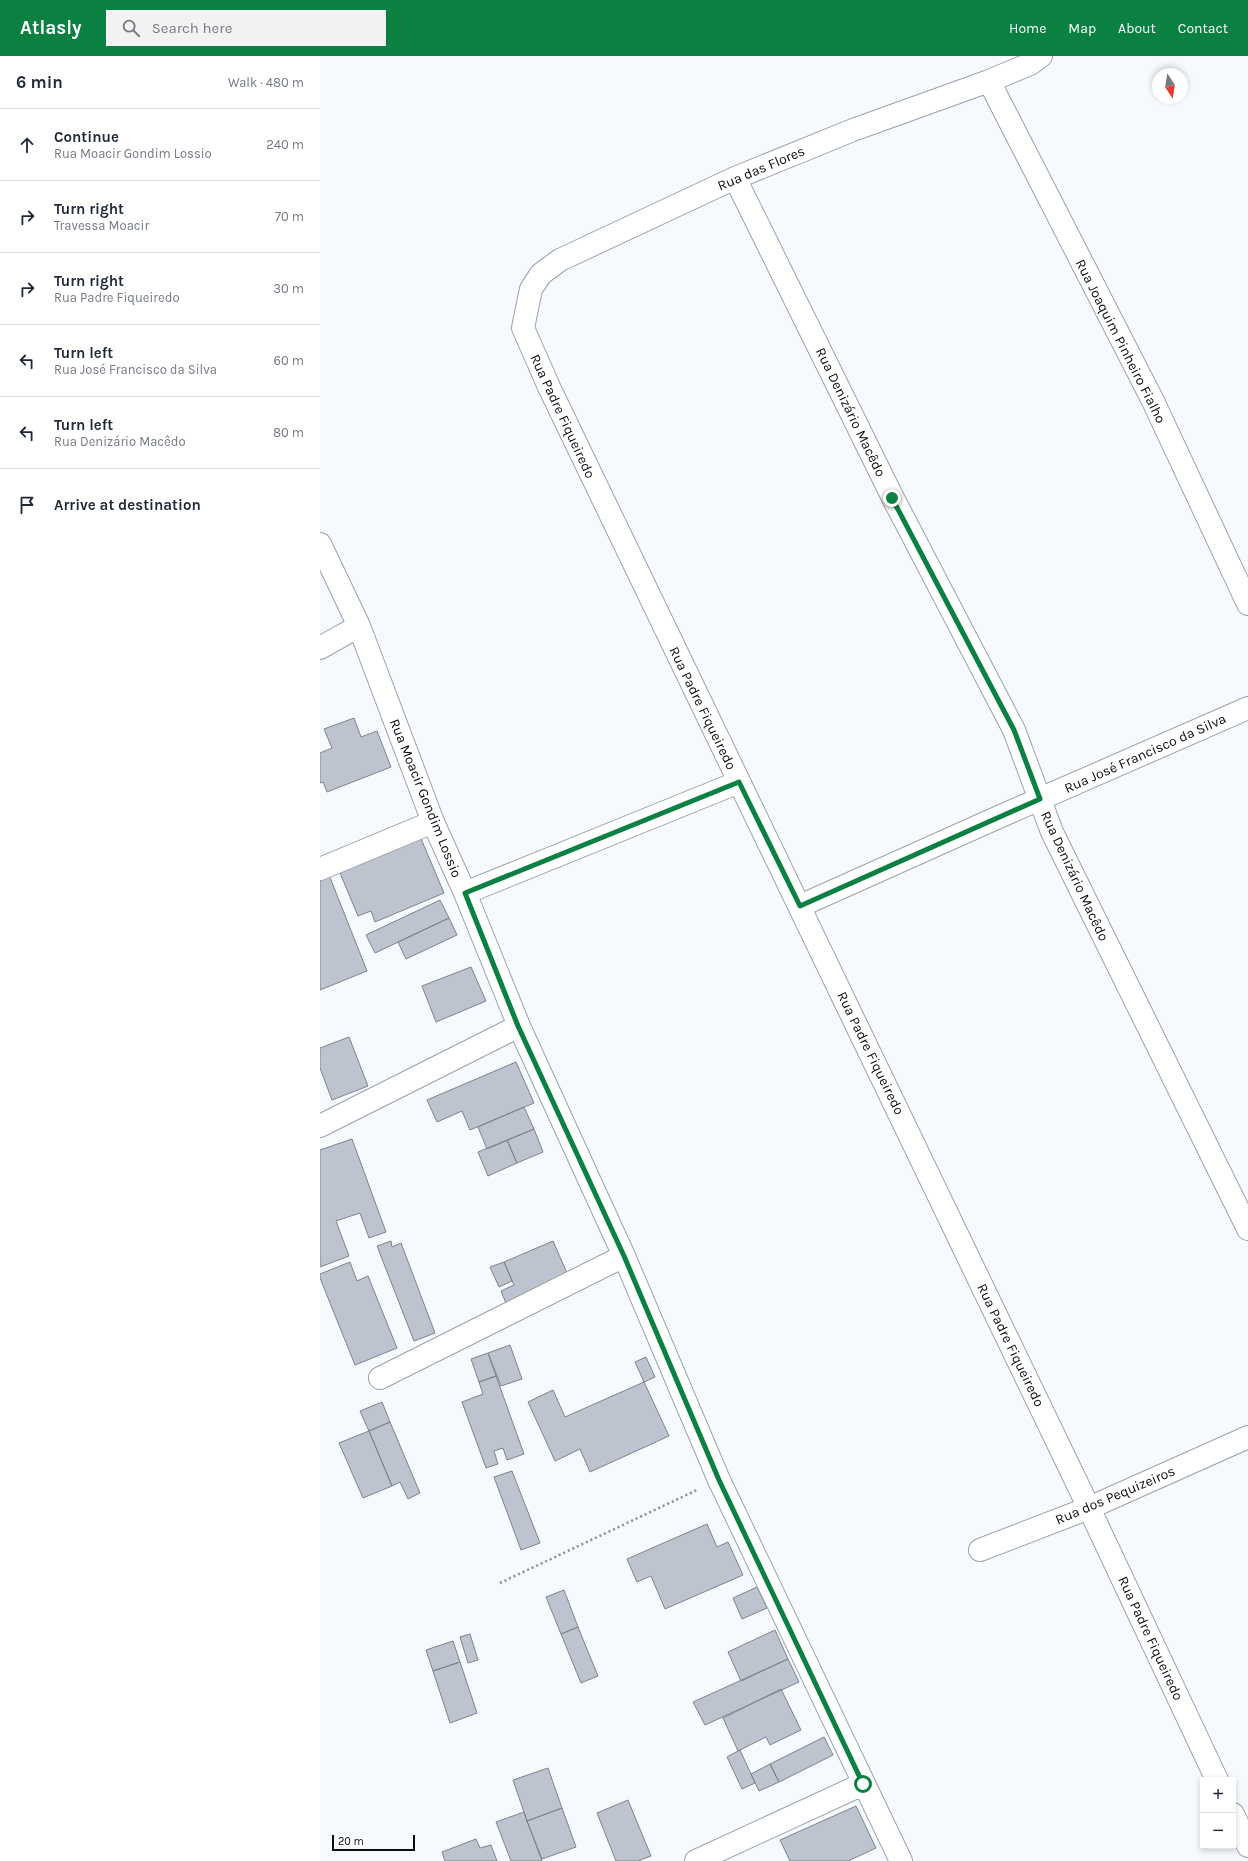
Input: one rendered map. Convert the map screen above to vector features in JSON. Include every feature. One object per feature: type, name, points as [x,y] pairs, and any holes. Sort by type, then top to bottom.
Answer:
[{"type":"street","name":"Rua das Flores","points":[[523,328],[531,289],[542,274],[560,260],[735,178],[853,130],[989,81],[1030,64],[1042,56]]},
{"type":"street","name":"Rua Joaquim Pinheiro Fialho","points":[[989,81],[1153,401],[1248,604]]},
{"type":"street","name":"Rua Denizário Macêdo","points":[[735,178],[892,498],[1014,730],[1052,832],[1248,1230]]},
{"type":"street","name":"Rua Padre Fiqueiredo","points":[[523,328],[549,387],[1090,1508],[1216,1777]]},
{"type":"street","name":"Rua Moacir Gondim Lossio","points":[[320,544],[359,626],[433,822],[465,893],[518,1026],[624,1256],[719,1480],[901,1861]]},
{"type":"street","points":[[320,648],[359,626]]},
{"type":"street","name":"Rua José Francisco da Silva","points":[[800,906],[1248,708]]},
{"type":"street","points":[[465,893],[739,782]]},
{"type":"street","points":[[320,869],[433,822]]},
{"type":"street","points":[[320,1126],[518,1026]]},
{"type":"street","points":[[380,1378],[624,1256]]},
{"type":"street","name":"Rua dos Pequizeiros","points":[[980,1550],[1090,1508],[1248,1437]]},
{"type":"street","points":[[696,1861],[863,1784]]},
{"type":"street","points":[[1236,1820],[1248,1846]]},
{"type":"path","points":[[500,1583],[719,1480]]},
{"type":"building","points":[[354,718],[361,737],[377,731],[391,767],[327,792],[323,782],[320,783],[320,753],[332,748],[324,729]]},
{"type":"building","points":[[419,834],[444,893],[375,922],[371,911],[358,916],[338,868]]},
{"type":"building","points":[[329,875],[367,971],[320,990],[320,879]]},
{"type":"building","points":[[440,900],[449,918],[375,953],[366,935]]},
{"type":"building","points":[[449,918],[457,935],[406,959],[398,942]]},
{"type":"building","points":[[471,967],[486,1001],[436,1022],[422,986]]},
{"type":"building","points":[[349,1037],[368,1086],[332,1100],[320,1068],[320,1048]]},
{"type":"building","points":[[516,1062],[534,1103],[470,1130],[462,1111],[437,1122],[427,1100]]},
{"type":"building","points":[[524,1107],[534,1129],[487,1149],[478,1127]]},
{"type":"building","points":[[534,1129],[543,1152],[517,1163],[507,1140]]},
{"type":"building","points":[[352,1139],[386,1232],[369,1238],[360,1213],[336,1221],[349,1256],[320,1267],[320,1150]]},
{"type":"building","points":[[507,1140],[517,1163],[488,1176],[478,1152]]},
{"type":"building","points":[[391,1241],[392,1247],[401,1243],[435,1333],[414,1341],[377,1246]]},
{"type":"building","points":[[553,1241],[570,1280],[508,1308],[501,1291],[514,1285],[504,1262]]},
{"type":"building","points":[[350,1262],[357,1281],[368,1276],[397,1348],[355,1365],[320,1278],[320,1274]]},
{"type":"building","points":[[504,1262],[512,1281],[499,1287],[490,1267]]},
{"type":"building","points":[[510,1345],[522,1379],[501,1386],[488,1353]]},
{"type":"building","points":[[488,1353],[496,1376],[479,1382],[471,1359]]},
{"type":"building","points":[[646,1357],[655,1377],[644,1382],[635,1362]]},
{"type":"building","points":[[496,1376],[524,1454],[507,1460],[503,1448],[494,1451],[498,1464],[486,1468],[462,1402],[483,1394],[479,1382]]},
{"type":"building","points":[[644,1382],[669,1436],[590,1472],[580,1449],[555,1461],[528,1402],[553,1390],[565,1417]]},
{"type":"building","points":[[382,1402],[390,1422],[369,1431],[360,1411]]},
{"type":"building","points":[[390,1422],[420,1493],[408,1499],[400,1482],[392,1486],[369,1431]]},
{"type":"building","points":[[369,1431],[392,1486],[363,1498],[339,1443]]},
{"type":"building","points":[[512,1471],[540,1543],[521,1550],[494,1477]]},
{"type":"building","points":[[707,1524],[717,1547],[728,1542],[743,1575],[665,1609],[651,1576],[637,1582],[627,1559]]},
{"type":"building","points":[[757,1587],[767,1608],[742,1619],[733,1598]]},
{"type":"building","points":[[564,1590],[578,1627],[561,1634],[546,1597]]},
{"type":"building","points":[[578,1627],[598,1676],[581,1683],[561,1634]]},
{"type":"building","points":[[775,1630],[788,1659],[741,1681],[728,1652]]},
{"type":"building","points":[[470,1634],[478,1660],[468,1663],[460,1637]]},
{"type":"building","points":[[453,1641],[460,1662],[433,1671],[426,1650]]},
{"type":"building","points":[[788,1659],[799,1682],[705,1725],[693,1702]]},
{"type":"building","points":[[460,1662],[477,1713],[450,1723],[433,1671]]},
{"type":"building","points":[[781,1689],[801,1730],[770,1745],[766,1737],[738,1751],[723,1718]]},
{"type":"building","points":[[824,1737],[833,1755],[779,1782],[770,1764]]},
{"type":"building","points":[[740,1750],[755,1783],[742,1789],[727,1757]]},
{"type":"building","points":[[770,1764],[779,1782],[759,1791],[751,1774]]},
{"type":"building","points":[[548,1768],[562,1808],[527,1821],[513,1780]]},
{"type":"building","points":[[628,1800],[651,1856],[638,1861],[616,1861],[597,1813]]},
{"type":"building","points":[[856,1806],[876,1848],[848,1861],[790,1861],[780,1840]]},
{"type":"building","points":[[562,1808],[576,1847],[542,1859],[527,1821]]},
{"type":"building","points":[[524,1812],[542,1861],[511,1861],[496,1822]]},
{"type":"building","points":[[476,1839],[480,1848],[491,1845],[497,1861],[445,1861],[442,1852]]},
{"type":"route","points":[[863,1784],[719,1480],[624,1256],[518,1026],[465,893],[739,782],[800,906],[1040,799],[1014,730],[892,498]]}]
